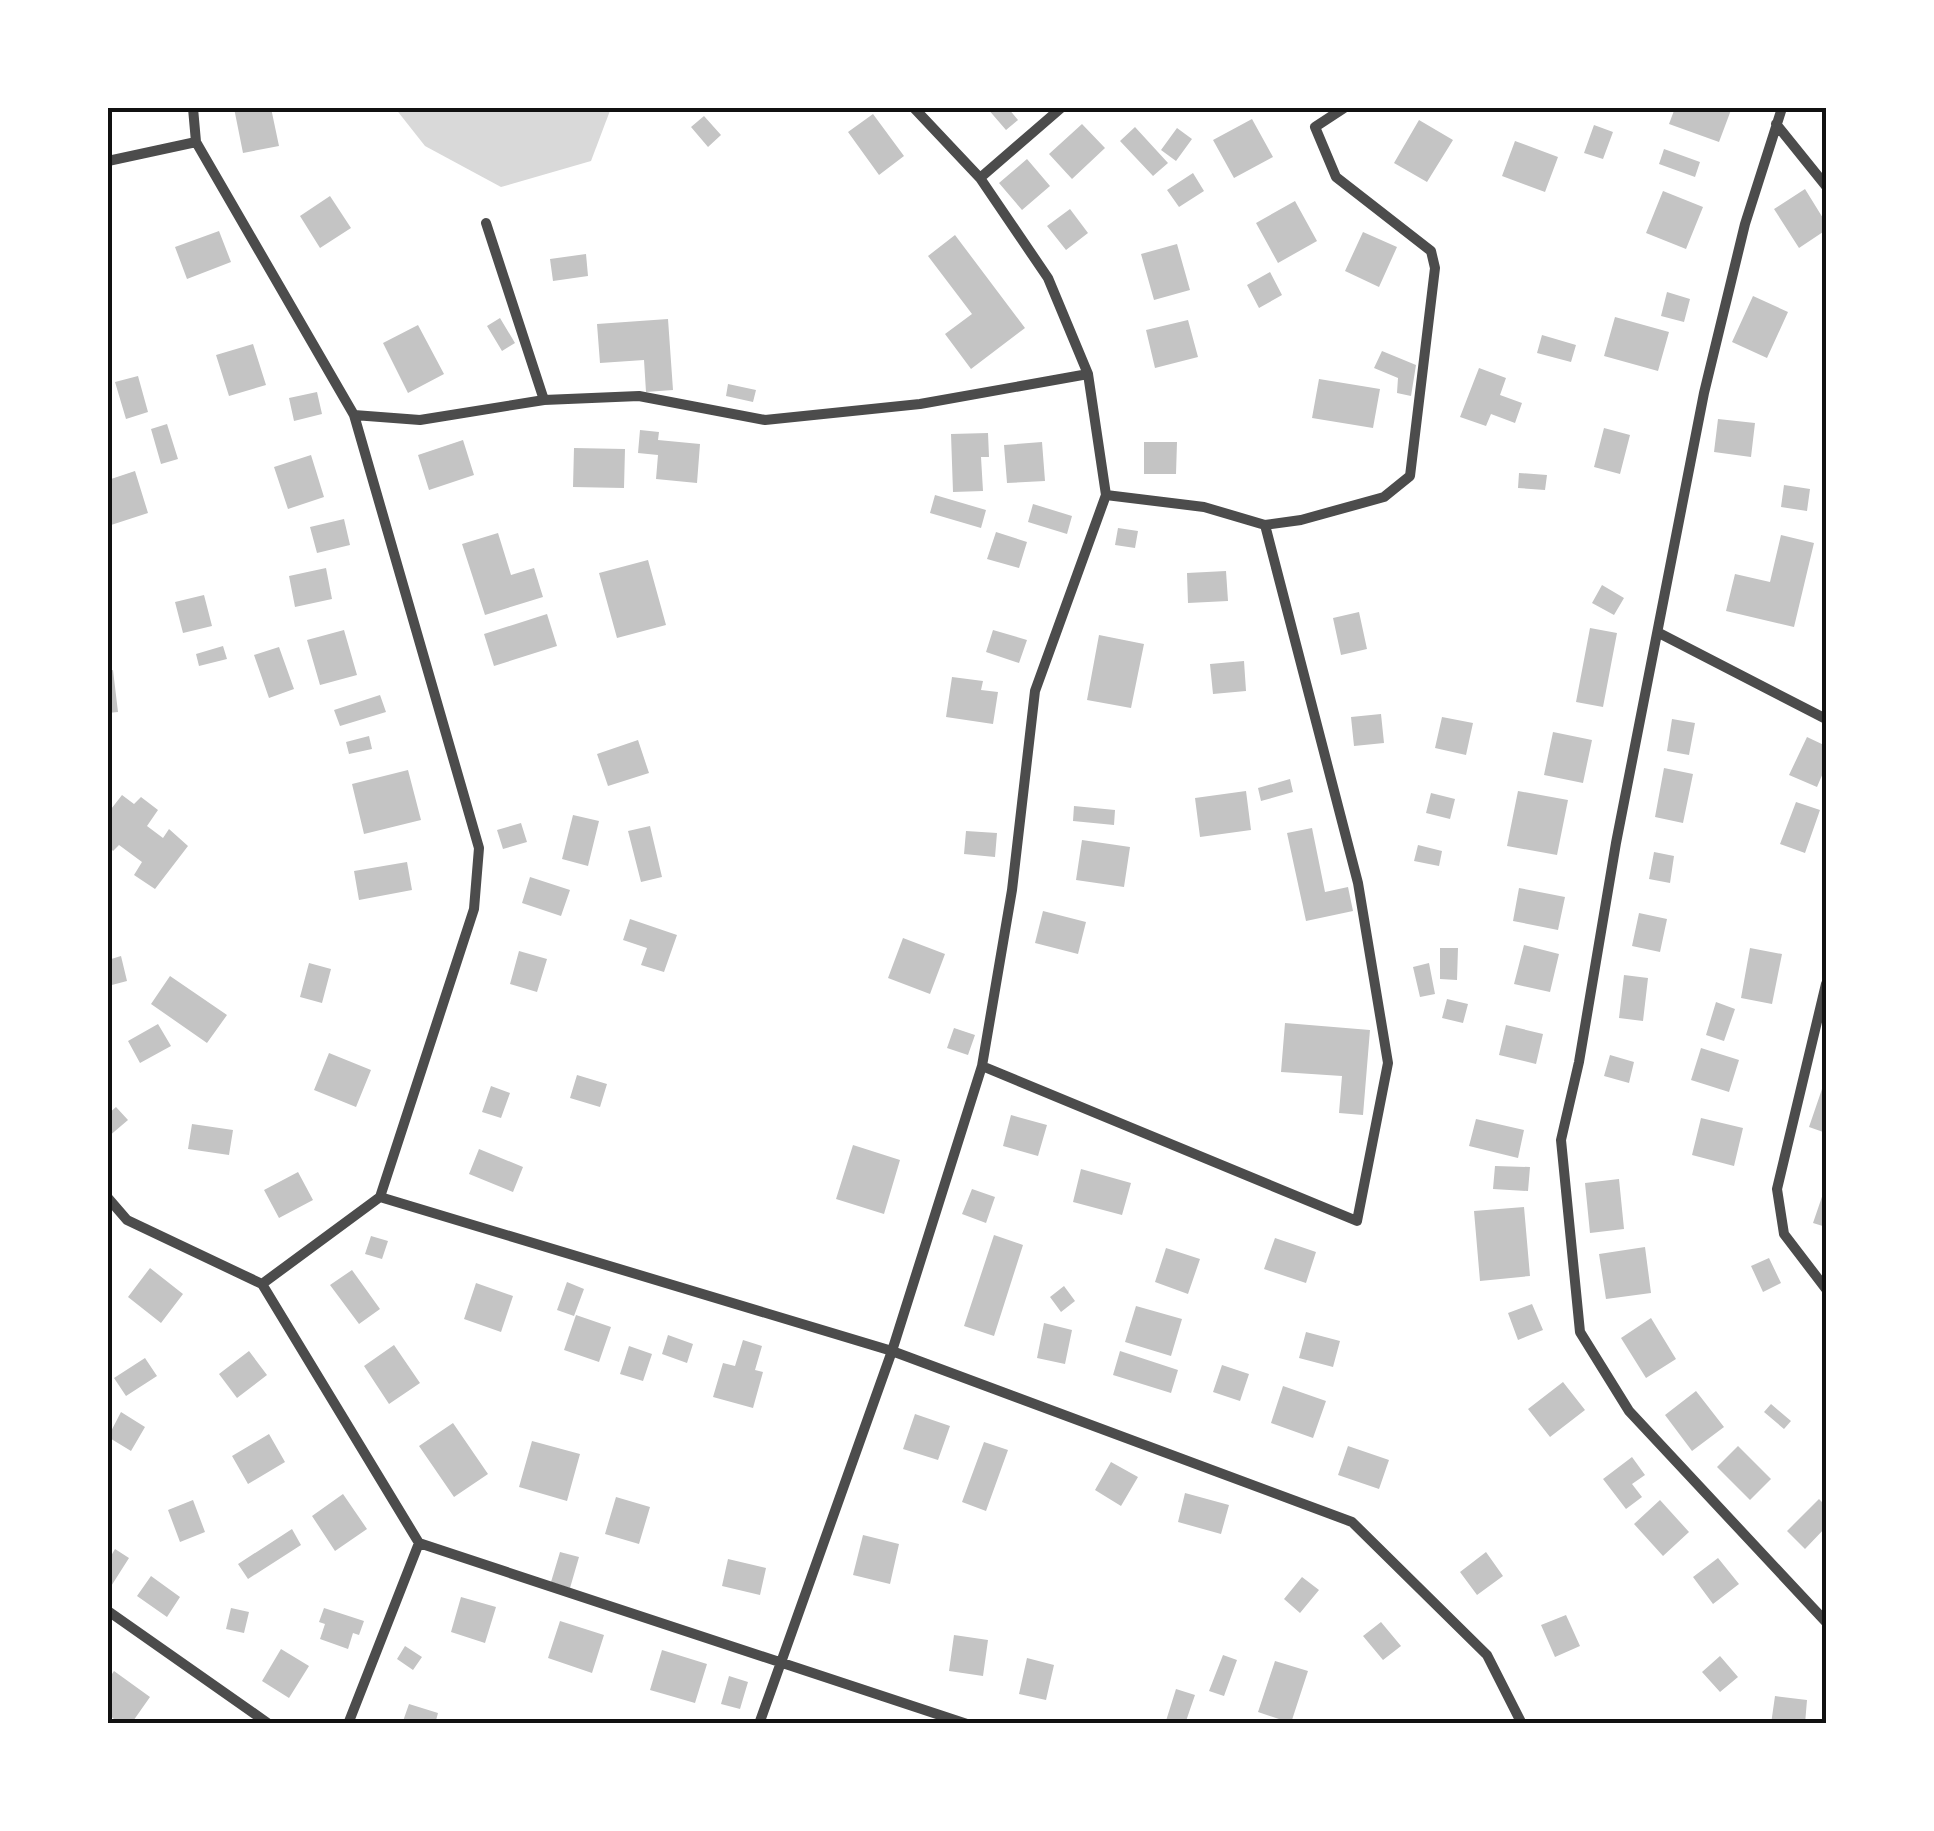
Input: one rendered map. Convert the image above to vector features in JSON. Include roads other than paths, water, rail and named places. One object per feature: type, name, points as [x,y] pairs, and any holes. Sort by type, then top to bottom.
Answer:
[{"type":"street","points":[[193,108],[196,142],[354,415],[479,848],[474,910],[380,1197],[262,1284]]},
{"type":"street","points":[[759,1724],[892,1351],[982,1066],[1012,890],[1035,691],[1106,496],[1088,374],[1048,278],[980,178],[914,108]]},
{"type":"street","points":[[980,178],[1060,108]]},
{"type":"street","points":[[1106,496],[1204,507],[1266,525],[1384,498],[1410,476],[1434,268],[1431,250],[1336,177],[1315,127],[1344,108]]},
{"type":"street","points":[[1782,108],[1745,224],[1704,393],[1616,844],[1579,1062],[1560,1140],[1580,1332],[1629,1411],[1826,1622]]},
{"type":"street","points":[[1776,124],[1826,186]]},
{"type":"street","points":[[108,161],[196,142]]},
{"type":"street","points":[[486,223],[544,400]]},
{"type":"street","points":[[354,415],[420,420],[544,400],[639,396],[765,420],[920,404],[1088,374]]},
{"type":"street","points":[[982,1066],[1357,1221],[1388,1063],[1358,883],[1266,525]]},
{"type":"street","points":[[1659,633],[1826,720]]},
{"type":"street","points":[[1826,984],[1776,1189],[1784,1234],[1826,1289]]},
{"type":"street","points":[[380,1197],[892,1351],[1352,1522],[1488,1655],[1522,1724]]},
{"type":"street","points":[[108,1198],[128,1220],[262,1284],[419,1543],[967,1724]]},
{"type":"street","points":[[348,1724],[419,1543]]},
{"type":"street","points":[[108,1611],[270,1724]]}]
